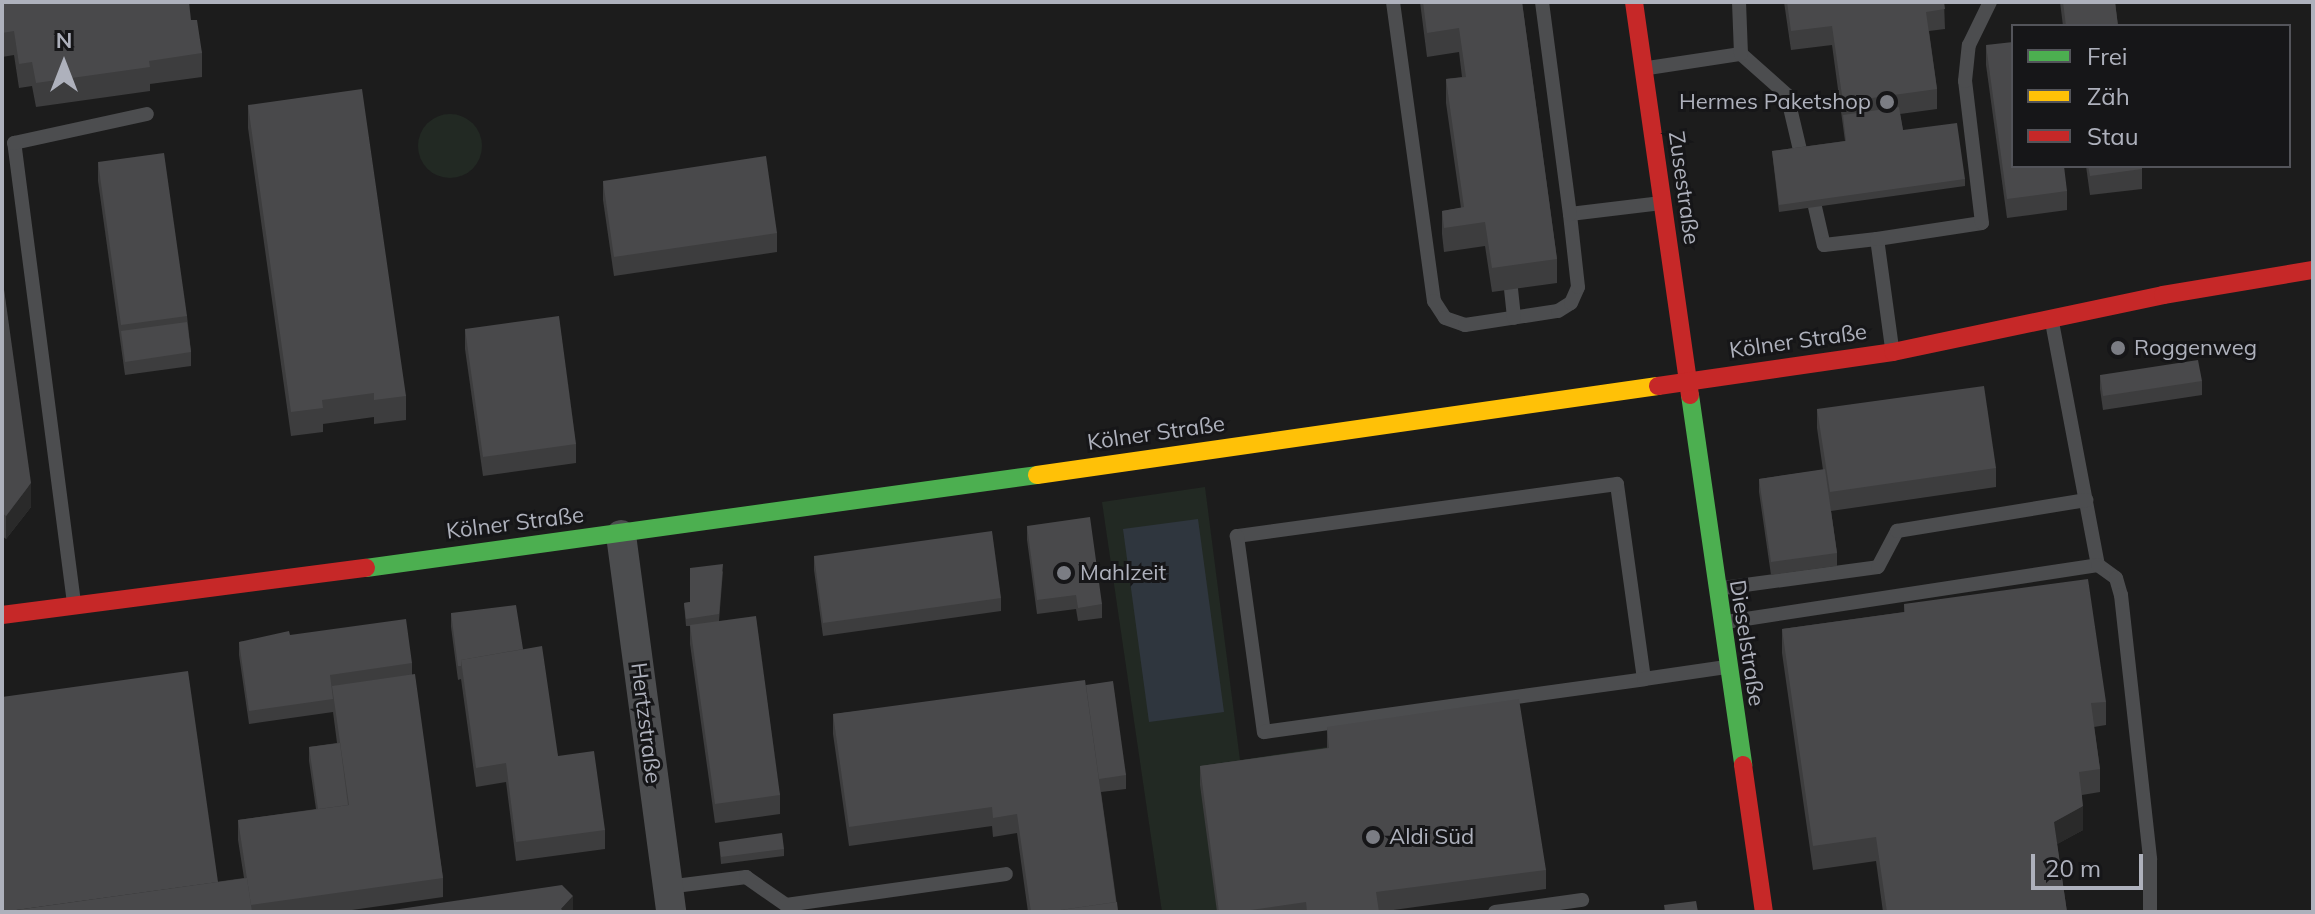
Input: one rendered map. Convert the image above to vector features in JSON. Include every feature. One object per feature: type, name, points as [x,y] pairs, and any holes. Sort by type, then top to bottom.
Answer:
[{"type":"street","name":"Zusestraße","points":[[1634,2],[1686,381]]},
{"type":"street","name":"Kölner Straße","points":[[2,615],[621,535],[1893,352],[2052,318],[2313,270]]},
{"type":"street","name":"Dieselstraße","points":[[1686,381],[1764,912]]},
{"type":"street","name":"Hertzstraße","points":[[621,535],[669,899]]},
{"type":"lane","points":[[1393,2],[1434,301],[1454,323],[1558,311],[1571,303],[1578,287],[1542,2]]},
{"type":"lane","points":[[1739,2],[1741,54],[1787,95],[1801,154]]},
{"type":"lane","points":[[1815,207],[1824,245],[1982,223],[1965,81],[1969,45],[1990,2]]},
{"type":"lane","points":[[1643,69],[1741,54]]},
{"type":"lane","points":[[74,605],[14,143],[147,114]]},
{"type":"lane","points":[[1570,214],[1662,203]]},
{"type":"lane","points":[[1877,239],[1893,352]]},
{"type":"lane","points":[[1511,289],[1514,318]]},
{"type":"lane","points":[[2052,318],[2098,565],[2116,578],[2121,595],[2150,859],[2150,912]]},
{"type":"lane","points":[[1644,679],[1617,484],[1237,536],[1264,732],[1644,679],[1727,667]]},
{"type":"lane","points":[[1715,589],[1878,567],[1897,531],[2086,500]]},
{"type":"lane","points":[[1720,623],[2098,565]]},
{"type":"lane","points":[[669,899],[746,877],[786,905],[1006,874]]},
{"type":"lane","points":[[1495,912],[1582,900]]},
{"type":"shaded area","points":[[450,114],[473,123],[482,146],[473,169],[450,178],[427,169],[418,146],[427,123]]},
{"type":"shaded area","points":[[1205,487],[1240,760],[1327,747],[1329,767],[1217,912],[1162,912],[1102,502]]},
{"type":"shaded area","points":[[1198,519],[1224,712],[1149,722],[1123,529]]},
{"type":"building","points":[[2,2],[189,2],[191,20],[197,20],[202,53],[149,61],[150,67],[36,83],[32,62],[19,64],[14,31],[2,33]]},
{"type":"building","points":[[1423,2],[1522,2],[1557,259],[1492,268],[1485,222],[1444,228],[1442,211],[1464,207],[1446,79],[1466,77],[1459,28],[1427,33]]},
{"type":"building","points":[[1787,2],[1944,2],[1945,9],[1926,12],[1937,89],[1843,102],[1832,26],[1791,31]]},
{"type":"building","points":[[2063,2],[2115,2],[2118,24],[2066,24]]},
{"type":"building","points":[[2011,42],[2011,168],[2064,168],[2067,191],[2007,199],[1986,45]]},
{"type":"building","points":[[362,89],[406,396],[374,400],[374,393],[322,400],[323,408],[291,412],[248,105]]},
{"type":"building","points":[[1899,107],[1903,130],[1957,123],[1965,179],[1779,205],[1772,151],[1846,141],[1843,115]]},
{"type":"building","points":[[164,153],[187,316],[121,325],[98,162]]},
{"type":"building","points":[[766,156],[777,233],[614,257],[603,181]]},
{"type":"building","points":[[2088,168],[2142,168],[2142,169],[2090,176]]},
{"type":"building","points":[[2,275],[31,483],[6,516],[2,513]]},
{"type":"building","points":[[559,316],[576,444],[483,457],[465,329]]},
{"type":"building","points":[[187,322],[191,352],[125,362],[121,331]]},
{"type":"building","points":[[2198,360],[2202,381],[2103,396],[2100,375]]},
{"type":"building","points":[[1984,386],[1996,468],[1830,492],[1817,409]]},
{"type":"building","points":[[1825,469],[1837,553],[1771,562],[1759,479]]},
{"type":"building","name":"Mahlzeit","points":[[1090,517],[1102,604],[1078,608],[1076,595],[1037,600],[1027,526]]},
{"type":"building","points":[[992,531],[1001,598],[823,623],[814,556]]},
{"type":"building","points":[[723,564],[719,614],[686,619],[684,603],[690,602],[690,568]]},
{"type":"building","points":[[2088,579],[2106,702],[2091,703],[2100,769],[2079,772],[2083,806],[2054,822],[2067,912],[1887,912],[1876,837],[1813,846],[1782,629],[1905,612],[1904,604]]},
{"type":"building","points":[[516,605],[523,649],[461,660],[461,666],[458,666],[451,613]]},
{"type":"building","points":[[756,616],[780,795],[715,804],[690,625]]},
{"type":"building","points":[[406,619],[412,663],[330,675],[333,699],[249,711],[239,642],[289,631],[290,635]]},
{"type":"building","points":[[542,646],[558,756],[594,751],[605,830],[516,842],[506,763],[476,768],[461,660]]},
{"type":"building","points":[[188,671],[218,882],[2,912],[2,697]]},
{"type":"building","points":[[415,674],[443,878],[251,905],[238,820],[349,805],[332,686]]},
{"type":"building","points":[[1085,680],[1116,902],[1031,912],[1017,814],[993,818],[992,807],[849,827],[833,714]]},
{"type":"building","points":[[1113,681],[1126,775],[1099,779],[1086,685]]},
{"type":"building","name":"Aldi Süd","points":[[1519,699],[1546,870],[1376,892],[1379,912],[1307,912],[1306,902],[1219,912],[1200,766],[1329,748],[1327,727]]},
{"type":"building","points":[[340,743],[348,805],[318,809],[309,747]]},
{"type":"building","points":[[782,833],[784,849],[721,857],[719,842]]},
{"type":"building","points":[[247,878],[252,912],[3,912]]},
{"type":"building","points":[[562,885],[573,896],[561,909],[565,912],[379,912]]},
{"type":"building","points":[[1696,901],[1698,912],[1665,912],[1664,905]]},
{"type":"building","points":[[1117,902],[1118,912],[1047,912]]},
{"type":"traffic: fast","points":[[1690,395],[1743,765]]},
{"type":"traffic: fast","points":[[366,568],[1037,475]]},
{"type":"traffic: slow","points":[[1037,475],[1658,386]]},
{"type":"traffic: jam","points":[[1634,2],[1690,395]]},
{"type":"traffic: jam","points":[[1658,386],[1893,352],[2163,295],[2313,270]]},
{"type":"traffic: jam","points":[[2,615],[366,568]]},
{"type":"traffic: jam","points":[[1743,765],[1764,912]]},
{"type":"place","name":"Hermes Paketshop","points":[[1887,102]]},
{"type":"place","name":"Roggenweg","points":[[2118,348]]},
{"type":"place","name":"Mahlzeit","points":[[1064,573]]},
{"type":"place","name":"Aldi Süd","points":[[1373,837]]}]
